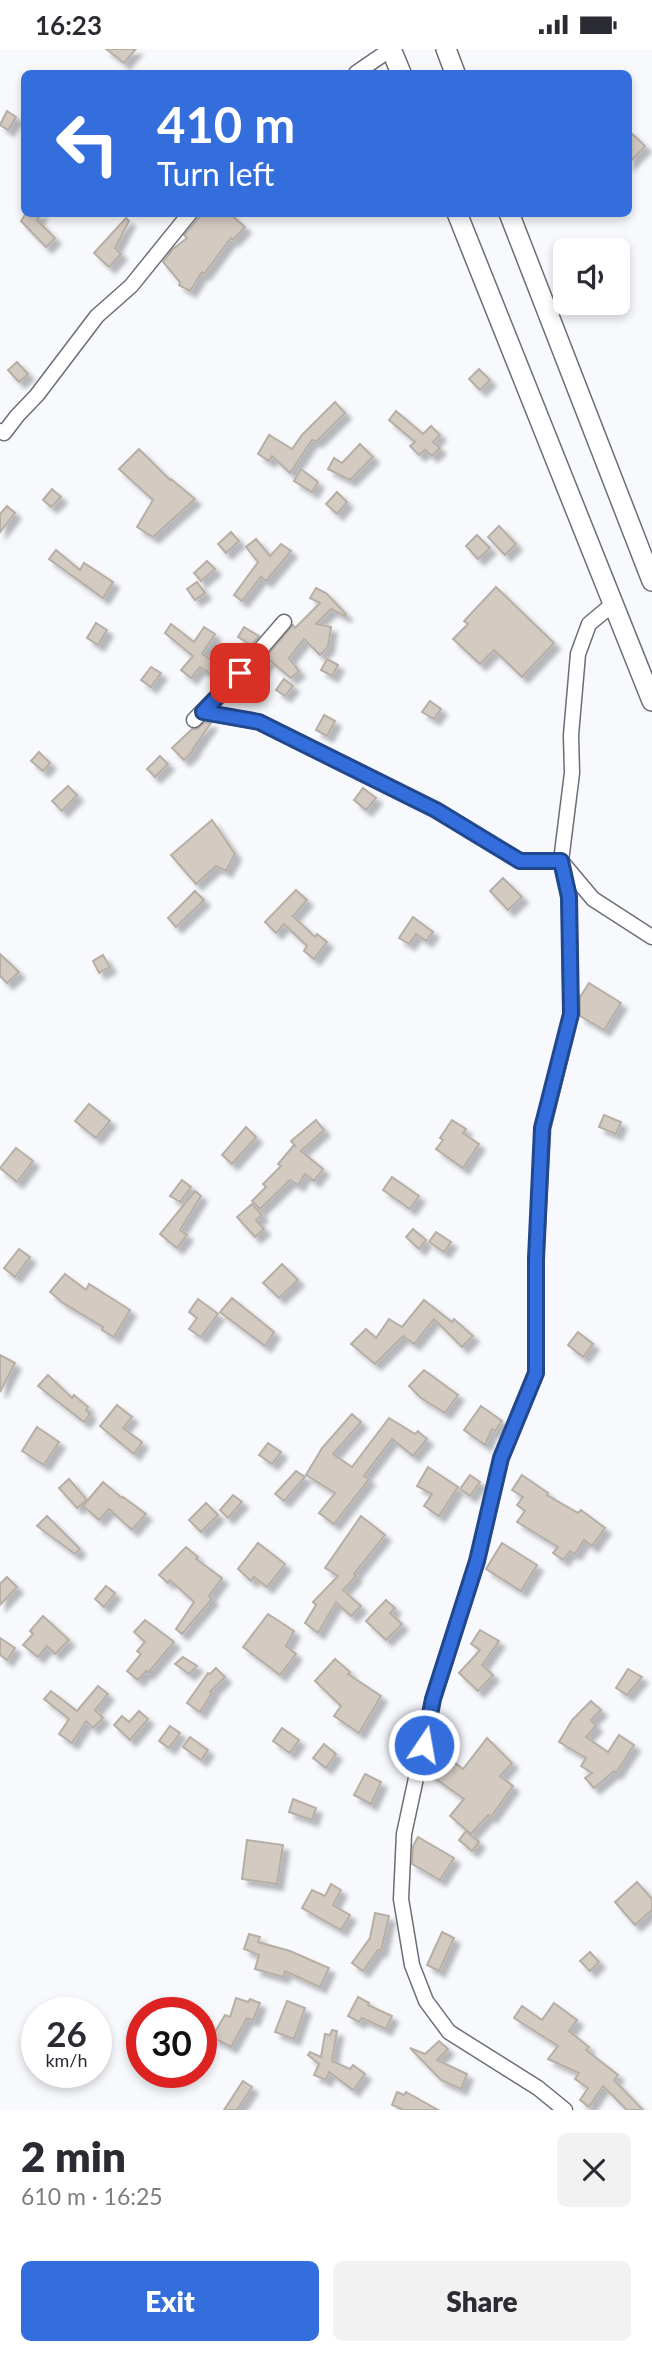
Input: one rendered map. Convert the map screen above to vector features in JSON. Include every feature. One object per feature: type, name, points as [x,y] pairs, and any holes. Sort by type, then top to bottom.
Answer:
[{"type":"street","points":[[360,70],[391,49],[400,70]]},
{"type":"street","points":[[446,49],[454,70]]},
{"type":"street","points":[[0,431],[4,433],[37,395],[97,316],[131,286],[187,217]]},
{"type":"street","points":[[459,217],[652,701]]},
{"type":"street","points":[[511,217],[652,581]]},
{"type":"street","points":[[565,2110],[538,2088],[449,2032],[426,2001],[412,1965],[401,1899],[404,1834],[433,1699],[477,1561],[501,1458],[536,1373],[536,1259],[542,1128],[571,1014],[569,897],[561,861],[572,773],[571,735],[578,653],[589,624],[613,604]]},
{"type":"street","points":[[284,622],[199,716],[259,722],[436,810],[520,861],[561,861],[593,899],[652,937]]},
{"type":"building","points":[[106,49],[136,49],[124,63]]},
{"type":"building","points":[[7,111],[16,117],[8,130],[0,125]]},
{"type":"building","points":[[632,134],[645,146],[632,160]]},
{"type":"building","points":[[24,217],[39,217],[37,220],[55,238],[46,247],[21,221]]},
{"type":"building","points":[[200,217],[234,217],[245,227],[233,240],[231,238],[204,274],[202,272],[190,291],[179,285],[180,282],[163,262],[173,249],[187,238],[184,235]]},
{"type":"building","points":[[126,218],[129,221],[115,248],[121,254],[109,267],[94,253]]},
{"type":"building","points":[[17,362],[28,374],[19,382],[8,370]]},
{"type":"building","points":[[479,369],[490,380],[480,390],[469,379]]},
{"type":"building","points":[[335,402],[345,413],[317,441],[312,440],[290,473],[272,456],[269,461],[258,454],[269,435],[292,449]]},
{"type":"building","points":[[396,411],[423,434],[431,426],[440,435],[433,442],[440,448],[432,456],[425,450],[419,455],[410,446],[415,442],[389,420]]},
{"type":"building","points":[[360,444],[373,457],[350,480],[328,469],[334,458],[342,463]]},
{"type":"building","points":[[139,449],[170,480],[195,499],[153,537],[137,527],[153,500],[119,469]]},
{"type":"building","points":[[301,469],[318,482],[312,492],[294,481]]},
{"type":"building","points":[[52,489],[61,497],[51,507],[43,500]]},
{"type":"building","points":[[337,492],[347,502],[337,514],[326,504]]},
{"type":"building","points":[[7,506],[15,513],[0,532],[0,514]]},
{"type":"building","points":[[499,526],[516,544],[505,555],[488,537]]},
{"type":"building","points":[[231,532],[239,541],[226,553],[218,544]]},
{"type":"building","points":[[477,535],[490,548],[478,559],[466,546]]},
{"type":"building","points":[[256,539],[270,556],[281,544],[291,551],[266,581],[261,577],[242,601],[234,595],[258,562],[246,547]]},
{"type":"building","points":[[56,550],[80,570],[84,563],[113,582],[103,598],[49,559]]},
{"type":"building","points":[[207,561],[215,569],[201,581],[194,573]]},
{"type":"building","points":[[197,582],[205,593],[195,600],[187,589]]},
{"type":"building","points":[[496,587],[554,643],[522,677],[494,650],[480,664],[453,639],[468,624],[464,621]]},
{"type":"building","points":[[316,588],[326,593],[346,614],[345,616],[331,609],[316,624],[331,627],[328,647],[320,655],[304,639],[289,658],[299,671],[291,678],[268,659],[250,686],[244,682],[293,625],[295,628],[320,603],[310,598]]},
{"type":"building","points":[[96,623],[107,630],[98,645],[87,638]]},
{"type":"building","points":[[171,624],[194,642],[204,627],[215,634],[202,654],[221,666],[214,676],[200,667],[191,678],[181,670],[193,656],[165,633]]},
{"type":"building","points":[[244,627],[259,636],[251,645],[238,637]]},
{"type":"building","points":[[327,659],[338,665],[332,676],[321,670]]},
{"type":"building","points":[[151,667],[161,673],[151,687],[141,680]]},
{"type":"building","points":[[284,679],[293,686],[285,696],[276,690]]},
{"type":"building","points":[[430,701],[441,709],[434,719],[422,712]]},
{"type":"building","points":[[324,715],[335,721],[327,736],[316,730]]},
{"type":"building","points":[[205,722],[211,723],[194,750],[184,760],[172,748],[192,729],[197,729]]},
{"type":"building","points":[[39,752],[50,763],[43,771],[31,761]]},
{"type":"building","points":[[160,756],[168,764],[155,777],[147,769]]},
{"type":"building","points":[[68,786],[77,795],[62,811],[52,801]]},
{"type":"building","points":[[363,788],[376,798],[366,810],[354,800]]},
{"type":"building","points":[[212,820],[235,854],[226,871],[216,866],[196,884],[171,855]]},
{"type":"building","points":[[503,878],[522,897],[508,910],[490,891]]},
{"type":"building","points":[[296,890],[307,900],[293,916],[315,937],[317,934],[327,942],[314,959],[304,951],[307,946],[284,924],[276,933],[265,922]]},
{"type":"building","points":[[195,891],[204,900],[176,927],[168,918]]},
{"type":"building","points":[[413,917],[433,932],[426,941],[416,934],[409,944],[399,938]]},
{"type":"building","points":[[0,954],[19,972],[7,983],[0,976]]},
{"type":"building","points":[[103,955],[110,967],[99,973],[93,961]]},
{"type":"building","points":[[589,983],[621,1003],[604,1030],[580,1016],[580,997]]},
{"type":"building","points":[[89,1104],[110,1121],[96,1138],[75,1121]]},
{"type":"building","points":[[604,1115],[621,1122],[616,1134],[599,1127]]},
{"type":"building","points":[[316,1120],[324,1130],[301,1151],[323,1169],[314,1181],[305,1174],[298,1185],[290,1180],[260,1209],[252,1201],[266,1187],[263,1184],[281,1166],[278,1164],[294,1145],[296,1147],[291,1141]]},
{"type":"building","points":[[452,1120],[466,1129],[463,1133],[479,1144],[463,1168],[436,1149]]},
{"type":"building","points":[[246,1127],[256,1137],[232,1164],[222,1155]]},
{"type":"building","points":[[16,1148],[33,1161],[17,1182],[0,1168]]},
{"type":"building","points":[[392,1177],[419,1196],[410,1209],[383,1190]]},
{"type":"building","points":[[182,1180],[191,1187],[180,1202],[170,1196]]},
{"type":"building","points":[[195,1191],[201,1196],[180,1230],[187,1235],[177,1248],[160,1234]]},
{"type":"building","points":[[252,1204],[262,1215],[256,1220],[264,1229],[255,1237],[237,1217]]},
{"type":"building","points":[[413,1229],[426,1240],[419,1249],[406,1237]]},
{"type":"building","points":[[436,1232],[451,1242],[444,1252],[429,1242]]},
{"type":"building","points":[[19,1249],[30,1257],[15,1277],[4,1268]]},
{"type":"building","points":[[282,1264],[298,1280],[279,1298],[263,1283]]},
{"type":"building","points":[[65,1274],[86,1290],[89,1284],[130,1310],[114,1337],[50,1292]]},
{"type":"building","points":[[232,1298],[274,1332],[265,1346],[220,1312]]},
{"type":"building","points":[[198,1299],[218,1314],[201,1337],[189,1329],[197,1318],[189,1312]]},
{"type":"building","points":[[424,1300],[452,1322],[454,1319],[473,1336],[462,1347],[434,1319],[414,1344],[403,1336],[375,1364],[351,1344],[366,1329],[376,1338],[389,1319],[402,1327]]},
{"type":"building","points":[[578,1332],[593,1344],[583,1357],[568,1345]]},
{"type":"building","points":[[0,1355],[15,1363],[0,1392]]},
{"type":"building","points":[[424,1370],[458,1395],[445,1413],[421,1398],[409,1386]]},
{"type":"building","points":[[48,1375],[72,1398],[74,1395],[88,1407],[86,1410],[90,1414],[84,1422],[38,1386]]},
{"type":"building","points":[[117,1405],[132,1417],[123,1428],[142,1442],[134,1454],[100,1426]]},
{"type":"building","points":[[481,1406],[502,1421],[495,1431],[492,1429],[485,1445],[464,1430]]},
{"type":"building","points":[[352,1414],[361,1422],[333,1454],[352,1467],[389,1418],[415,1434],[418,1431],[427,1439],[413,1456],[392,1439],[364,1476],[369,1479],[334,1524],[319,1513],[335,1493],[306,1475],[322,1448]]},
{"type":"building","points":[[37,1427],[59,1442],[44,1465],[22,1451]]},
{"type":"building","points":[[268,1443],[281,1452],[272,1464],[259,1455]]},
{"type":"building","points":[[428,1467],[458,1487],[439,1516],[424,1506],[432,1494],[417,1486]]},
{"type":"building","points":[[296,1471],[305,1477],[284,1501],[275,1494]]},
{"type":"building","points":[[470,1475],[480,1482],[470,1496],[460,1489]]},
{"type":"building","points":[[522,1475],[548,1493],[547,1495],[578,1513],[581,1510],[605,1528],[592,1546],[584,1540],[575,1554],[570,1551],[563,1560],[553,1553],[558,1547],[517,1522],[525,1511],[517,1505],[523,1497],[512,1490]]},
{"type":"building","points":[[69,1479],[87,1500],[77,1508],[59,1488]]},
{"type":"building","points":[[103,1482],[146,1514],[132,1530],[109,1509],[99,1520],[83,1506]]},
{"type":"building","points":[[233,1495],[242,1502],[228,1518],[220,1510]]},
{"type":"building","points":[[206,1503],[218,1515],[201,1532],[189,1520]]},
{"type":"building","points":[[47,1516],[80,1549],[75,1554],[37,1526]]},
{"type":"building","points":[[361,1516],[385,1535],[343,1590],[361,1606],[351,1616],[336,1602],[318,1633],[305,1623],[316,1605],[313,1602],[338,1576],[325,1568]]},
{"type":"building","points":[[258,1543],[285,1564],[267,1587],[254,1577],[251,1581],[238,1569]]},
{"type":"building","points":[[502,1543],[537,1565],[521,1591],[486,1569]]},
{"type":"building","points":[[186,1547],[198,1557],[196,1559],[222,1578],[209,1596],[212,1599],[182,1634],[176,1629],[194,1602],[170,1580],[168,1583],[159,1575]]},
{"type":"building","points":[[7,1577],[17,1587],[0,1605],[0,1584]]},
{"type":"building","points":[[106,1586],[115,1593],[104,1607],[95,1599]]},
{"type":"building","points":[[386,1600],[395,1608],[390,1613],[402,1624],[386,1640],[366,1621]]},
{"type":"building","points":[[268,1614],[294,1631],[286,1646],[296,1654],[280,1675],[243,1647]]},
{"type":"building","points":[[43,1616],[69,1640],[55,1654],[47,1646],[38,1657],[23,1645],[33,1634],[30,1631]]},
{"type":"building","points":[[145,1620],[174,1642],[148,1673],[146,1671],[138,1680],[127,1671],[141,1654],[137,1651],[145,1642],[134,1632]]},
{"type":"building","points":[[480,1630],[499,1641],[482,1665],[493,1675],[478,1691],[459,1673],[480,1650],[471,1644]]},
{"type":"building","points":[[0,1638],[15,1648],[7,1660],[0,1655]]},
{"type":"building","points":[[183,1657],[197,1666],[189,1674],[175,1664]]},
{"type":"building","points":[[335,1659],[350,1672],[348,1674],[381,1696],[359,1733],[334,1716],[341,1706],[315,1681]]},
{"type":"building","points":[[216,1668],[225,1677],[210,1692],[212,1693],[200,1712],[187,1703],[208,1673]]},
{"type":"building","points":[[628,1669],[642,1677],[627,1695],[616,1688]]},
{"type":"building","points":[[98,1686],[108,1694],[95,1710],[103,1718],[93,1728],[86,1721],[72,1743],[59,1734],[69,1719],[44,1699],[51,1691],[77,1711]]},
{"type":"building","points":[[591,1701],[601,1710],[591,1720],[596,1726],[586,1737],[608,1752],[619,1735],[634,1745],[616,1773],[614,1771],[594,1788],[585,1778],[592,1773],[581,1766],[586,1758],[559,1742],[572,1720]]},
{"type":"building","points":[[139,1711],[148,1719],[130,1740],[114,1725],[122,1716],[129,1722]]},
{"type":"building","points":[[170,1726],[180,1733],[169,1748],[159,1741]]},
{"type":"building","points":[[282,1728],[299,1740],[290,1753],[273,1741]]},
{"type":"building","points":[[190,1737],[208,1750],[201,1760],[183,1747]]},
{"type":"building","points":[[487,1738],[512,1763],[500,1776],[513,1786],[491,1817],[488,1815],[471,1834],[450,1816],[464,1799],[429,1774],[443,1754],[463,1769]]},
{"type":"building","points":[[324,1744],[336,1754],[326,1768],[313,1758]]},
{"type":"building","points":[[365,1774],[381,1782],[371,1804],[354,1795]]},
{"type":"building","points":[[293,1799],[316,1808],[312,1820],[289,1812]]},
{"type":"building","points":[[466,1831],[479,1842],[472,1851],[459,1840]]},
{"type":"building","points":[[418,1837],[454,1858],[440,1880],[412,1864],[413,1846]]},
{"type":"building","points":[[247,1840],[283,1845],[277,1884],[242,1879]]},
{"type":"building","points":[[637,1882],[652,1899],[652,1910],[635,1925],[615,1902]]},
{"type":"building","points":[[331,1884],[341,1890],[333,1905],[350,1915],[341,1930],[302,1908],[312,1890],[325,1896]]},
{"type":"building","points":[[375,1913],[389,1916],[381,1951],[378,1950],[363,1971],[352,1963],[370,1938]]},
{"type":"building","points":[[442,1932],[454,1938],[439,1971],[427,1965]]},
{"type":"building","points":[[249,1934],[260,1937],[258,1942],[290,1951],[329,1968],[320,1987],[285,1971],[283,1977],[255,1969],[259,1955],[244,1949]]},
{"type":"building","points":[[590,1952],[599,1962],[590,1971],[580,1961]]},
{"type":"building","points":[[358,1997],[369,2003],[368,2005],[392,2016],[386,2029],[362,2018],[359,2022],[348,2016]]},
{"type":"building","points":[[236,1998],[260,2003],[253,2020],[247,2018],[231,2047],[217,2040],[217,2029],[225,2015],[230,2017]]},
{"type":"building","points":[[287,2001],[305,2008],[294,2039],[275,2032]]},
{"type":"building","points":[[554,2003],[577,2020],[569,2031],[589,2047],[586,2050],[618,2075],[614,2080],[643,2110],[627,2110],[603,2086],[589,2107],[580,2100],[588,2088],[575,2079],[579,2073],[548,2059],[558,2046],[514,2018],[522,2006],[542,2020]]},
{"type":"building","points":[[332,2030],[337,2031],[332,2061],[350,2069],[353,2065],[365,2074],[353,2090],[329,2072],[326,2080],[314,2075],[319,2064],[308,2055],[310,2052],[321,2057],[325,2034],[330,2035]]},
{"type":"building","points":[[439,2041],[448,2049],[437,2060],[467,2074],[461,2089],[441,2080],[410,2048],[425,2054]]},
{"type":"building","points":[[243,2081],[252,2087],[237,2110],[224,2110]]},
{"type":"building","points":[[397,2092],[404,2095],[406,2092],[438,2110],[404,2110],[392,2105]]},
{"type":"route","points":[[240,673],[203,712],[259,722],[436,810],[520,861],[561,861],[569,897],[571,1014],[542,1128],[536,1259],[536,1373],[501,1458],[477,1561],[433,1699],[424,1745]]}]
